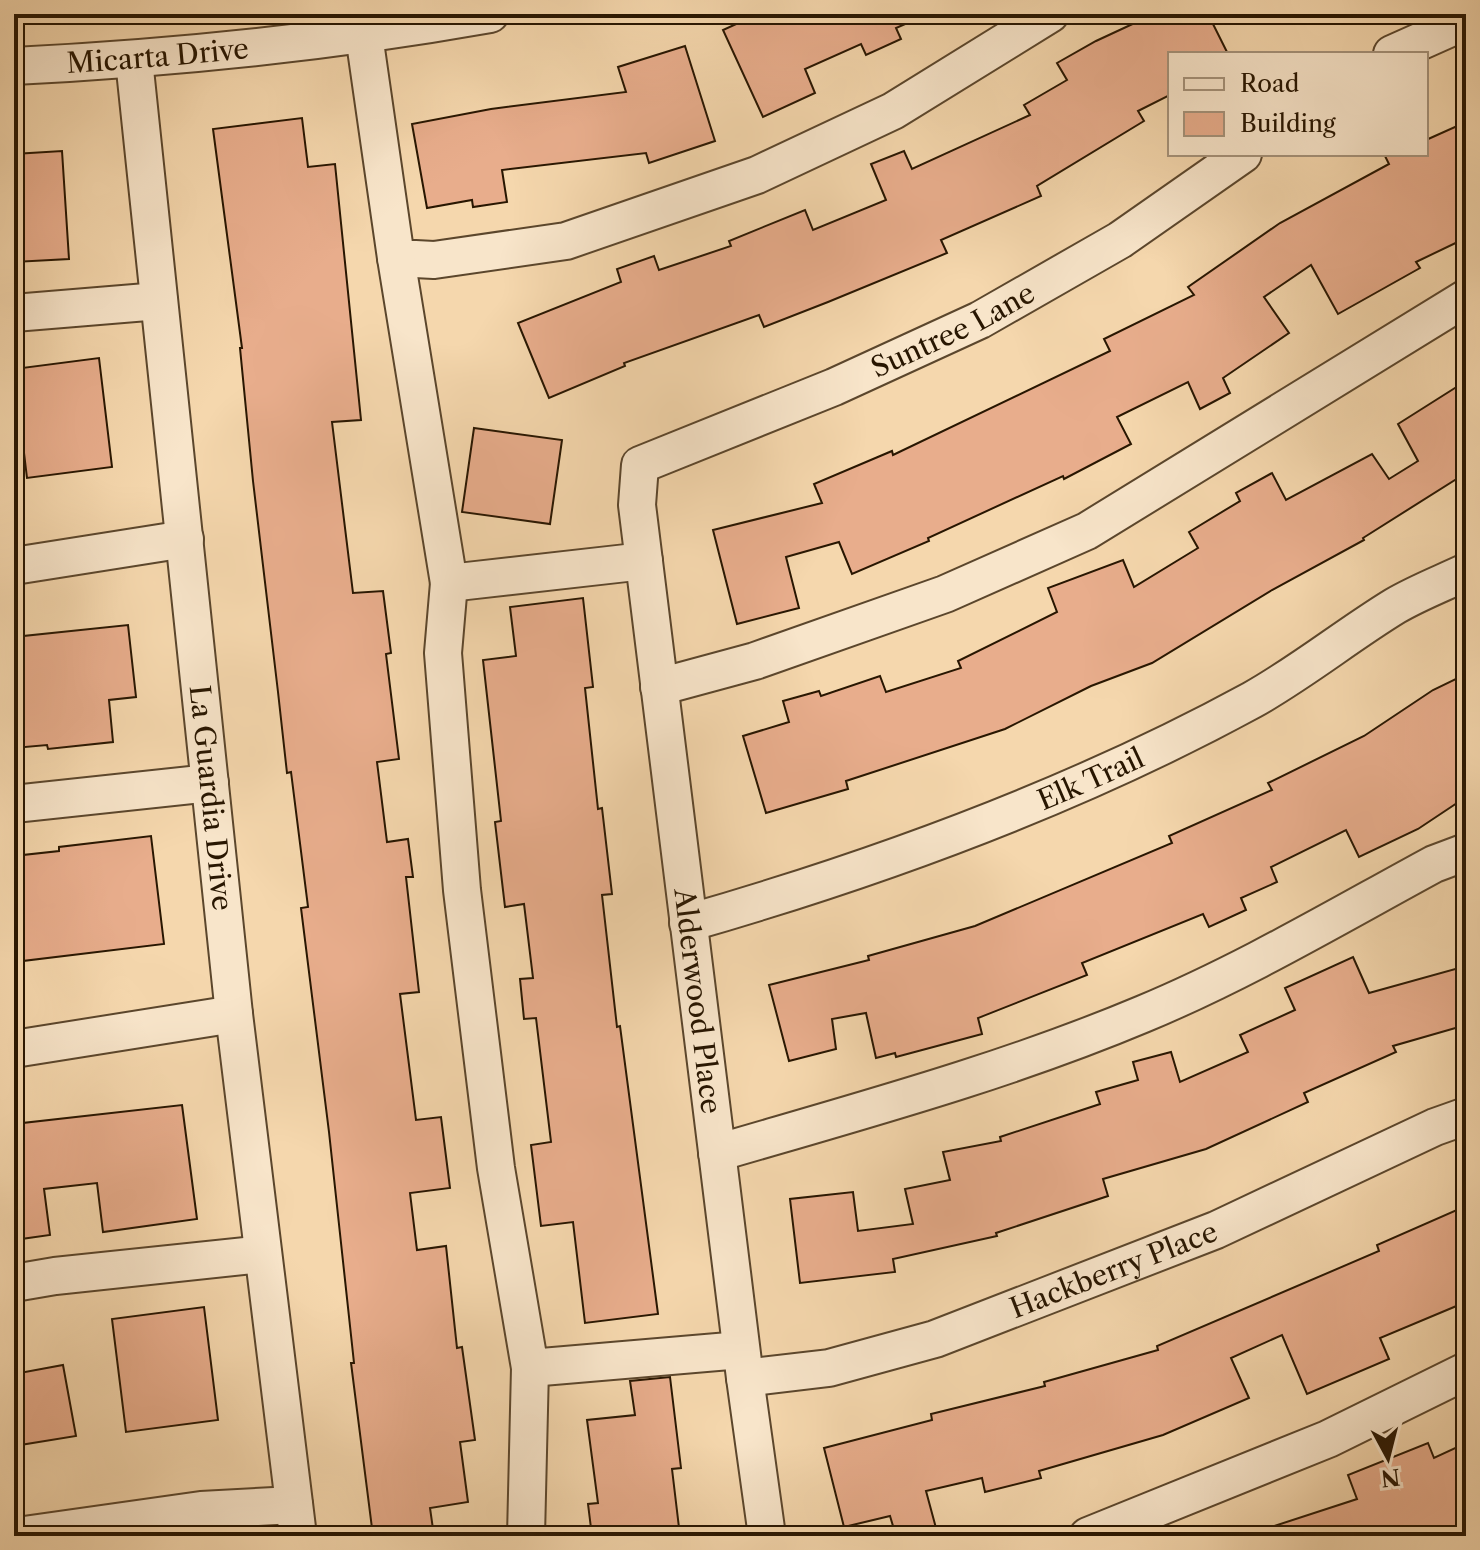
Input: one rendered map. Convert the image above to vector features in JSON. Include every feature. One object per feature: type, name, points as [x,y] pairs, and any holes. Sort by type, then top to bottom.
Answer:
[{"type":"street","name":"Micarta Drive","points":[[14,66],[134,60],[364,35],[403,22],[490,14]]},
{"type":"street","points":[[396,258],[434,260],[566,241],[757,175],[893,111],[1050,14]]},
{"type":"street","points":[[1396,52],[1466,21]]},
{"type":"street","points":[[364,35],[396,258],[449,583],[443,653],[462,890],[496,1168],[530,1368],[526,1536]]},
{"type":"street","name":"La Guardia Drive","points":[[134,60],[234,1014],[296,1521]]},
{"type":"street","name":"Suntree Lane","points":[[640,465],[834,387],[980,320],[1120,240],[1240,156]]},
{"type":"street","points":[[659,687],[755,661],[945,594],[1087,531],[1466,298]]},
{"type":"street","points":[[14,313],[159,301]]},
{"type":"street","name":"Alderwood Place","points":[[640,465],[637,505],[767,1536]]},
{"type":"street","points":[[14,566],[185,539]]},
{"type":"street","points":[[449,583],[644,561]]},
{"type":"street","name":"Elk Trail","points":[[688,923],[763,902],[949,839],[1079,785],[1254,699],[1397,605],[1466,572]]},
{"type":"street","points":[[14,804],[210,783]]},
{"type":"street","points":[[717,1153],[1004,1067],[1143,1014],[1247,966],[1434,864],[1466,852]]},
{"type":"street","points":[[14,1049],[234,1014]]},
{"type":"street","name":"Hackberry Place","points":[[530,1368],[743,1364],[829,1368],[935,1339],[1216,1230],[1435,1127],[1466,1116]]},
{"type":"street","points":[[14,1283],[263,1254]]},
{"type":"street","points":[[1088,1536],[1328,1439],[1466,1371]]},
{"type":"street","points":[[17,1536],[201,1510],[296,1521]]},
{"type":"green space","points":[[14,14],[138,14],[14,22]]},
{"type":"building","points":[[758,14],[928,14],[896,28],[901,39],[866,55],[861,44],[805,69],[815,93],[763,117],[723,30]]},
{"type":"building","points":[[1154,14],[1208,14],[1227,52],[1168,52],[1168,96],[1138,111],[1144,121],[1037,186],[1041,196],[941,240],[947,253],[764,327],[759,315],[624,363],[625,366],[549,398],[518,323],[621,282],[617,269],[654,256],[659,270],[731,246],[729,241],[805,210],[813,230],[886,200],[871,164],[904,151],[912,169],[1030,115],[1024,105],[1067,80],[1057,63]]},
{"type":"building","points":[[685,46],[715,141],[649,163],[646,153],[502,170],[507,202],[473,207],[472,200],[427,208],[412,124],[491,109],[626,92],[618,67]]},
{"type":"building","points":[[302,118],[308,167],[335,164],[361,420],[332,422],[353,593],[383,591],[391,653],[386,654],[399,759],[377,762],[387,842],[408,839],[413,877],[406,877],[419,992],[400,994],[416,1120],[441,1117],[450,1188],[410,1193],[417,1250],[446,1246],[457,1348],[462,1347],[475,1440],[460,1442],[468,1502],[430,1508],[434,1536],[373,1536],[301,908],[308,907],[291,772],[287,773],[253,481],[242,348],[213,129]]},
{"type":"building","points":[[1466,122],[1466,238],[1416,262],[1420,268],[1338,314],[1311,265],[1264,297],[1289,333],[1223,378],[1230,393],[1200,409],[1188,382],[1117,417],[1131,444],[1064,479],[1063,476],[928,538],[929,541],[852,574],[839,542],[786,557],[799,608],[737,624],[713,530],[822,503],[814,484],[892,451],[893,455],[1110,351],[1104,339],[1194,295],[1188,287],[1280,223],[1389,164],[1385,156],[1428,156],[1428,139]]},
{"type":"building","points":[[62,151],[69,259],[14,262],[14,154]]},
{"type":"building","points":[[99,358],[112,467],[27,478],[14,369]]},
{"type":"building","points":[[1466,381],[1466,473],[1364,540],[1272,590],[1152,663],[1091,686],[1005,729],[846,781],[848,789],[766,813],[743,736],[789,722],[783,701],[819,691],[821,696],[880,676],[886,692],[961,668],[958,661],[1057,612],[1048,588],[1123,560],[1134,587],[1198,548],[1189,532],[1240,501],[1236,493],[1272,473],[1286,500],[1372,454],[1389,479],[1418,461],[1398,424]]},
{"type":"building","points":[[474,428],[562,440],[550,524],[462,512]]},
{"type":"building","points":[[583,598],[593,687],[585,688],[598,809],[602,808],[612,894],[602,895],[617,1027],[620,1026],[658,1314],[585,1323],[573,1222],[541,1226],[531,1145],[551,1142],[536,1018],[524,1019],[520,979],[533,978],[524,904],[505,907],[495,822],[501,821],[483,660],[516,656],[510,607]]},
{"type":"building","points":[[128,625],[136,697],[109,700],[113,742],[48,749],[47,745],[14,748],[14,637]]},
{"type":"building","points":[[1466,674],[1466,797],[1418,829],[1359,857],[1346,830],[1271,867],[1277,882],[1241,898],[1246,910],[1209,927],[1203,914],[1082,963],[1087,975],[978,1018],[982,1034],[896,1057],[895,1053],[876,1058],[866,1013],[832,1019],[836,1049],[789,1061],[769,985],[869,960],[868,956],[975,926],[1172,843],[1169,836],[1272,790],[1268,783],[1364,736],[1433,690]]},
{"type":"building","points":[[151,836],[164,944],[14,962],[14,856],[59,851],[59,847]]},
{"type":"building","points":[[1353,957],[1369,993],[1466,966],[1466,1025],[1393,1046],[1396,1052],[1304,1093],[1308,1102],[1206,1149],[1103,1179],[1108,1196],[996,1233],[997,1236],[893,1259],[895,1272],[800,1283],[790,1199],[853,1192],[858,1231],[913,1224],[905,1189],[950,1180],[943,1152],[1001,1141],[1000,1137],[1100,1104],[1096,1092],[1138,1080],[1133,1062],[1171,1052],[1180,1082],[1248,1052],[1240,1035],[1295,1010],[1285,988]]},
{"type":"building","points":[[182,1105],[197,1219],[103,1232],[97,1183],[44,1189],[50,1235],[14,1240],[14,1124]]},
{"type":"building","points":[[1459,1209],[1466,1224],[1466,1302],[1380,1338],[1389,1359],[1307,1394],[1282,1335],[1231,1358],[1249,1398],[1163,1435],[1039,1471],[1041,1478],[985,1492],[982,1478],[926,1491],[936,1528],[896,1536],[890,1516],[844,1527],[824,1448],[932,1420],[931,1414],[1045,1386],[1044,1382],[1158,1350],[1157,1346],[1379,1251],[1377,1245]]},
{"type":"building","points":[[204,1307],[218,1420],[126,1432],[112,1319]]},
{"type":"building","points":[[63,1365],[76,1436],[14,1446],[14,1374]]},
{"type":"building","points":[[670,1377],[681,1468],[672,1469],[680,1536],[592,1536],[588,1504],[598,1503],[587,1420],[635,1415],[630,1381]]},
{"type":"building","points":[[1428,1443],[1434,1458],[1466,1443],[1466,1536],[1263,1536],[1262,1530],[1357,1499],[1348,1475]]}]
